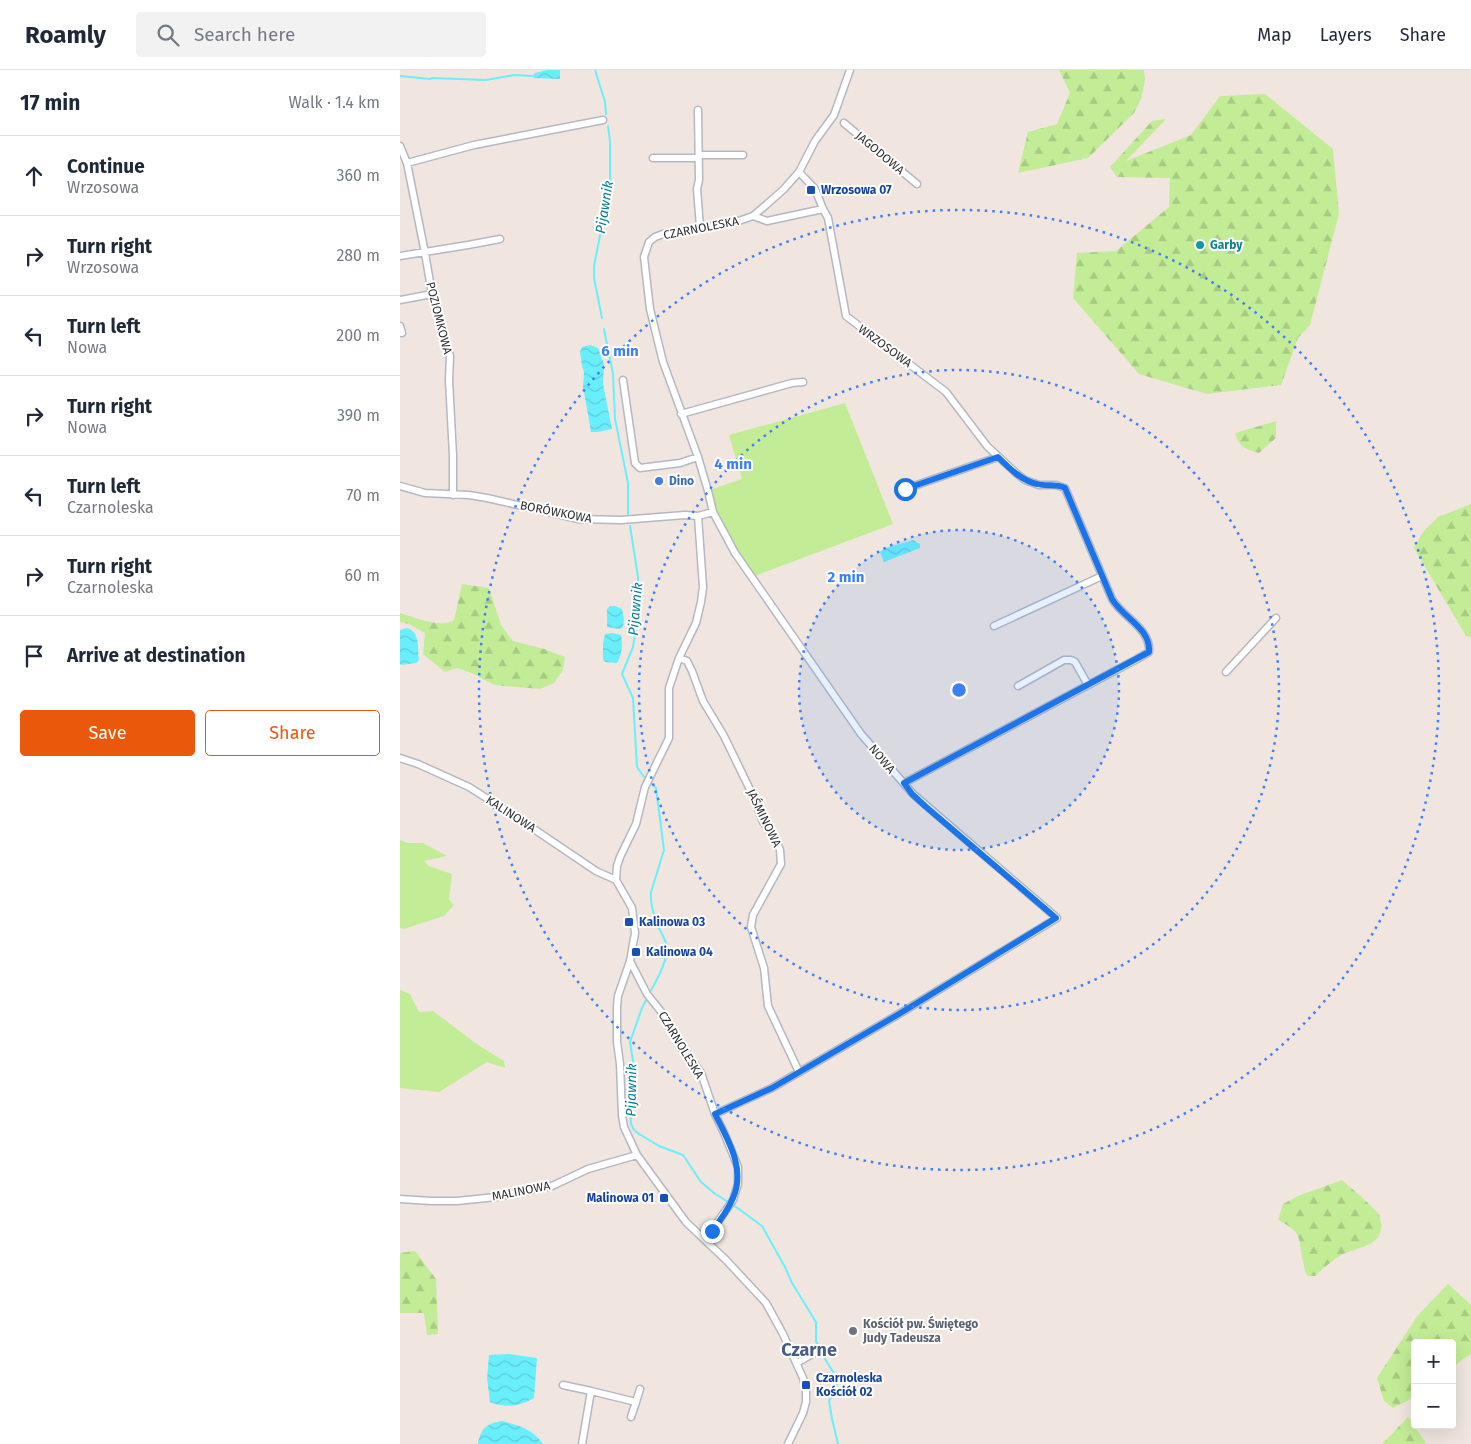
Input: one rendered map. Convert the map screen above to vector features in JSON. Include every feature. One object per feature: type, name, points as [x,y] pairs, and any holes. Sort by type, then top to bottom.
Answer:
[{"type":"street","name":"CZARNOLESKA","points":[[713,512],[698,457],[663,362],[650,310],[644,257],[649,242],[655,237],[736,222],[753,216],[784,189],[800,172],[815,141],[834,115],[850,70]]},
{"type":"street","points":[[698,110],[699,180],[697,189],[700,228]]},
{"type":"street","points":[[406,164],[474,145],[603,120]]},
{"type":"street","name":"JAGODOWA","points":[[844,123],[917,184]]},
{"type":"street","name":"POZIOMKOWA","points":[[400,146],[406,164],[432,294],[450,356],[449,380],[453,495]]},
{"type":"street","points":[[653,158],[743,155]]},
{"type":"street","name":"WRZOSOWA","points":[[800,172],[814,189],[828,218],[846,316],[946,392],[976,432],[998,457],[1025,480],[1039,485],[1056,484],[1065,488],[1116,606],[1140,628],[1149,649],[1149,652],[904,783]]},
{"type":"street","points":[[753,216],[767,221],[823,209]]},
{"type":"street","points":[[400,256],[500,239]]},
{"type":"street","points":[[400,300],[432,294]]},
{"type":"street","points":[[623,380],[634,463],[640,468],[680,463],[698,457]]},
{"type":"street","points":[[681,414],[792,383],[803,382]]},
{"type":"street","points":[[905,489],[998,457]]},
{"type":"street","name":"BORÓWKOWA","points":[[400,486],[420,492],[487,498],[579,519],[621,520],[685,515],[698,516],[713,512]]},
{"type":"street","name":"NOWA","points":[[713,512],[747,571],[862,734],[912,794],[1056,918],[899,1014],[772,1088],[715,1114]]},
{"type":"street","points":[[698,516],[703,587],[701,602],[696,623],[679,658],[669,688],[668,738],[645,787],[636,824],[620,857],[616,880],[632,908],[636,933],[630,961],[618,996],[617,1042],[622,1115],[624,1127],[637,1155],[686,1222],[766,1303],[803,1378],[806,1390],[805,1407],[788,1444]]},
{"type":"street","points":[[994,626],[1102,576]]},
{"type":"street","points":[[1226,672],[1276,618]]},
{"type":"street","name":"JAŚMINOWA","points":[[679,658],[687,661],[692,670],[703,701],[724,736],[754,798],[763,822],[780,850],[781,864],[753,915],[751,927],[764,968],[768,1006],[799,1072]]},
{"type":"street","points":[[1018,686],[1064,660],[1076,662],[1088,685]]},
{"type":"street","name":"KALINOWA","points":[[400,758],[469,787],[596,871],[616,880]]},
{"type":"street","name":"CZARNOLESKA","points":[[630,961],[646,994],[667,1019],[701,1073],[715,1114],[738,1167],[738,1184],[733,1200],[705,1240]]},
{"type":"street","name":"MALINOWA","points":[[400,1200],[462,1201],[496,1197],[552,1186],[588,1169],[637,1155]]},
{"type":"street","points":[[796,1363],[819,1350]]},
{"type":"street","points":[[563,1385],[636,1402]]},
{"type":"street","points":[[630,1417],[640,1389]]},
{"type":"street","points":[[582,1444],[591,1391]]},
{"type":"green space","points":[[1059,70],[1144,70],[1145,81],[1141,99],[1134,113],[1088,158],[1018,173],[1028,132],[1057,124],[1070,93]]},
{"type":"green space","points":[[1265,94],[1333,149],[1339,214],[1310,325],[1298,338],[1281,385],[1207,394],[1139,374],[1073,298],[1077,253],[1116,251],[1169,207],[1170,178],[1117,177],[1110,167],[1152,121],[1166,119],[1126,161],[1191,135],[1220,96]]},
{"type":"green space","points":[[845,403],[893,524],[755,576],[716,512],[710,490],[742,479],[729,435]]},
{"type":"green space","points":[[1276,421],[1276,438],[1259,453],[1243,447],[1238,441],[1235,433]]},
{"type":"green space","points":[[1471,504],[1471,637],[1466,636],[1414,548],[1423,532],[1438,517]]},
{"type":"green space","points":[[462,584],[489,588],[501,625],[513,641],[565,657],[563,670],[554,683],[540,689],[494,685],[474,674],[457,668],[445,672],[423,654],[425,633],[409,624],[400,622],[400,613],[435,623],[454,620]]},
{"type":"green space","points":[[400,840],[408,843],[423,843],[447,856],[424,861],[429,866],[452,874],[449,899],[454,905],[444,916],[404,929],[400,928]]},
{"type":"green space","points":[[400,990],[410,994],[419,1012],[433,1011],[478,1045],[504,1061],[505,1068],[487,1062],[439,1092],[400,1088]]},
{"type":"green space","points":[[1342,1180],[1377,1212],[1380,1216],[1381,1231],[1374,1241],[1343,1254],[1315,1276],[1308,1276],[1305,1271],[1297,1234],[1293,1229],[1278,1220],[1283,1204],[1298,1196]]},
{"type":"green space","points":[[415,1251],[436,1279],[438,1334],[427,1335],[424,1313],[400,1313],[400,1253]]},
{"type":"green space","points":[[1448,1284],[1471,1305],[1471,1354],[1456,1365],[1456,1339],[1411,1339],[1411,1399],[1393,1408],[1384,1401],[1377,1378],[1418,1315]]},
{"type":"green space","points":[[1408,1417],[1411,1421],[1411,1429],[1416,1429],[1426,1443],[1425,1444],[1382,1444]]},
{"type":"water","points":[[547,70],[560,70],[560,79],[534,78],[535,73]]},
{"type":"water","points":[[590,345],[598,348],[604,364],[603,384],[612,429],[598,432],[591,432],[583,386],[584,372],[580,352],[582,347]]},
{"type":"water","points":[[913,540],[920,544],[920,548],[884,562],[880,552],[886,548]]},
{"type":"water","points":[[610,606],[622,609],[624,619],[623,627],[620,629],[607,627],[607,609]]},
{"type":"water","points":[[407,628],[416,637],[419,660],[416,663],[401,665],[400,630]]},
{"type":"water","points":[[605,634],[621,635],[622,638],[621,653],[617,663],[605,662],[603,659]]},
{"type":"water","points":[[509,1354],[537,1358],[534,1398],[517,1405],[507,1406],[490,1402],[487,1378],[489,1355]]},
{"type":"water","points":[[502,1421],[530,1431],[543,1444],[478,1444],[483,1430],[488,1425]]},
{"type":"waterway","name":"Pijawnik","points":[[595,70],[605,102],[606,114]]},
{"type":"waterway","points":[[400,76],[430,79],[486,80],[514,75],[533,76]]},
{"type":"waterway","name":"Pijawnik","points":[[602,318],[594,278],[594,266],[610,185],[608,126]]},
{"type":"waterway","name":"Pijawnik","points":[[604,329],[613,374],[615,419],[628,483],[628,515]]},
{"type":"waterway","name":"Pijawnik","points":[[630,526],[638,577],[636,628],[633,647],[622,674],[633,698],[637,767],[644,777]]},
{"type":"waterway","name":"Pijawnik","points":[[649,994],[664,965],[667,953],[666,942],[655,918],[651,900],[651,892],[664,850],[656,788],[651,783]]},
{"type":"waterway","name":"Pijawnik","points":[[647,998],[630,1042],[635,1074],[634,1088],[630,1100],[631,1124],[639,1134],[659,1146],[683,1155],[701,1182],[762,1226],[792,1283],[816,1322],[816,1341],[835,1375],[837,1383],[829,1401],[838,1444]]},
{"type":"place","name":"Wrzosowa 07","points":[[811,190]]},
{"type":"place","name":"Garby","points":[[1200,245]]},
{"type":"place","name":"Dino","points":[[659,481]]},
{"type":"place","name":"Kalinowa 03","points":[[629,922]]},
{"type":"place","name":"Kalinowa 04","points":[[636,952]]},
{"type":"place","name":"Malinowa 01","points":[[664,1198]]},
{"type":"place","name":"Kościół pw. Świętego Judy Tadeusza","points":[[853,1331]]},
{"type":"place","name":"Czarnoleska Kościół 02","points":[[806,1385]]},
{"type":"district","name":"Czarne","points":[[809,1350]]},
{"type":"route","points":[[712,1231],[733,1200],[738,1184],[738,1167],[735,1157],[715,1114],[772,1088],[899,1014],[1056,918],[925,806],[912,794],[904,783],[1149,652],[1149,645],[1140,628],[1116,606],[1112,599],[1065,488],[1056,484],[1039,485],[1025,480],[998,457],[905,489]]}]
